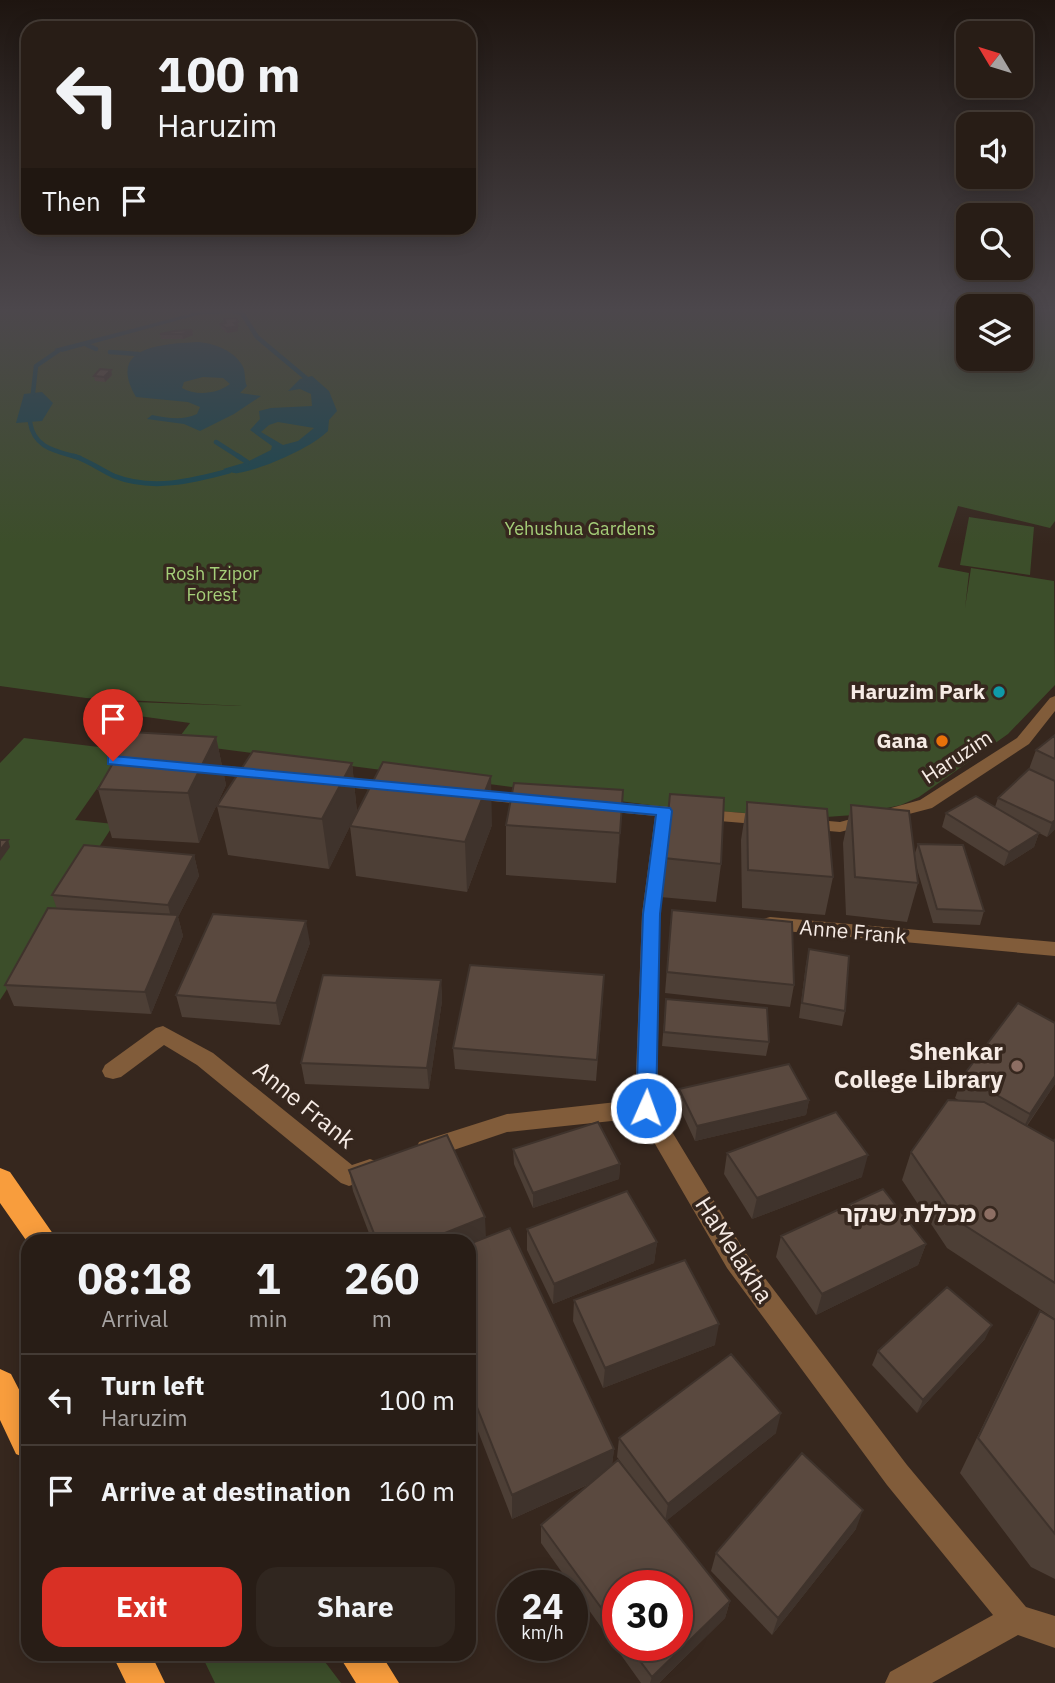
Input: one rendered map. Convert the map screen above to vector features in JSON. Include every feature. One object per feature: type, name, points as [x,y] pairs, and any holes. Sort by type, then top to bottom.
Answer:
[{"type":"highway","points":[[0,1180],[38,1234]]},
{"type":"highway","points":[[0,1385],[21,1428]]},
{"type":"highway","points":[[135,1661],[146,1683]]},
{"type":"highway","points":[[363,1661],[380,1683]]},
{"type":"street","name":"Haruzim","points":[[584,804],[840,827],[926,804],[1023,741],[1055,701]]},
{"type":"street","points":[[1023,741],[1044,747]]},
{"type":"street","points":[[179,767],[276,776]]},
{"type":"street","points":[[317,780],[414,789]]},
{"type":"street","points":[[453,792],[545,801]]},
{"type":"street","points":[[410,1155],[507,1123],[646,1108],[664,811]]},
{"type":"street","name":"Anne Frank","points":[[749,923],[1055,949]]},
{"type":"street","name":"Anne Frank","points":[[113,1071],[163,1034],[205,1059],[349,1176],[386,1163]]},
{"type":"street","name":"HaMelakha","points":[[646,1108],[736,1260],[897,1475],[1016,1619]]},
{"type":"street","points":[[901,1683],[1016,1619],[1055,1632]]},
{"type":"green space","name":"Yehushua Gardens","points":[[0,387],[1055,387],[1055,521],[1050,528],[958,506],[938,567],[969,573],[965,608],[971,568],[1054,581],[1055,685],[1008,734],[919,797],[901,805],[854,815],[812,818],[665,807],[175,743],[190,723],[124,714],[134,702],[242,706],[86,698],[0,686]]},
{"type":"green space","points":[[969,517],[1034,527],[1030,575],[960,565]]},
{"type":"green space","points":[[24,738],[124,750],[75,820],[114,824],[0,1000],[0,763]]},
{"type":"green space","points":[[204,1661],[324,1661],[341,1683],[215,1683]]},
{"type":"water","points":[[132,387],[182,387],[200,393],[213,392],[226,387],[246,387],[240,393],[261,396],[234,414],[200,431],[184,424],[147,419],[152,415],[169,418],[191,416],[197,414],[200,407],[188,402],[136,397]]},
{"type":"water","points":[[292,387],[324,387],[329,391],[337,411],[329,420],[328,431],[299,451],[260,467],[236,473],[223,469],[247,462],[271,450],[272,446],[250,430],[260,419],[259,411],[312,406],[311,394],[300,389],[288,391]],"holes":[[[278,422],[314,428],[298,441],[283,445],[261,432]]]},
{"type":"water","points":[[42,392],[53,403],[42,421],[16,423],[24,394]]},
{"type":"building","points":[[131,732],[216,737],[188,793],[98,789]]},
{"type":"building","points":[[1055,735],[1055,759],[1036,750]]},
{"type":"building","points":[[253,751],[352,763],[322,819],[217,806]]},
{"type":"building","points":[[383,762],[491,776],[465,842],[350,826]]},
{"type":"building","points":[[1029,769],[1055,781],[1055,820],[1052,823],[998,798]]},
{"type":"building","points":[[514,783],[623,790],[620,833],[506,825]]},
{"type":"building","points":[[670,794],[724,798],[721,864],[664,858]]},
{"type":"building","points":[[976,796],[1039,833],[1009,852],[946,813]]},
{"type":"building","points":[[747,802],[827,809],[833,877],[748,870]]},
{"type":"building","points":[[851,805],[909,811],[918,883],[855,877]]},
{"type":"building","points":[[0,840],[8,840],[0,850]]},
{"type":"building","points":[[918,844],[963,845],[984,911],[937,909]]},
{"type":"building","points":[[84,845],[194,855],[168,905],[52,895]]},
{"type":"building","points":[[48,908],[178,915],[145,992],[5,985]]},
{"type":"building","points":[[672,910],[792,922],[794,985],[667,972]]},
{"type":"building","points":[[213,914],[306,921],[276,1003],[176,995]]},
{"type":"building","points":[[809,949],[849,956],[845,1011],[802,1003]]},
{"type":"building","points":[[470,965],[604,975],[597,1060],[453,1048]]},
{"type":"building","points":[[323,975],[441,980],[427,1068],[301,1063]]},
{"type":"building","points":[[666,999],[767,1008],[769,1042],[664,1032]]},
{"type":"building","name":"Shenkar College Library","points":[[1018,1003],[1055,1023],[1055,1076],[1030,1114],[963,1076]]},
{"type":"building","points":[[789,1064],[809,1100],[697,1126],[679,1089]]},
{"type":"building","name":"מכללת שנקר","points":[[948,1100],[984,1102],[1054,1141],[1055,1139],[1055,1283],[958,1221],[911,1152]]},
{"type":"building","points":[[836,1112],[868,1155],[757,1198],[727,1153]]},
{"type":"building","points":[[598,1122],[620,1164],[533,1193],[513,1149]]},
{"type":"building","points":[[447,1135],[485,1217],[442,1234],[374,1234],[349,1170]]},
{"type":"building","points":[[883,1189],[926,1244],[822,1294],[781,1236]]},
{"type":"building","points":[[627,1191],[657,1242],[554,1284],[527,1229]]},
{"type":"building","points":[[510,1228],[614,1449],[512,1495],[476,1405],[476,1241]]},
{"type":"building","points":[[685,1260],[719,1324],[605,1368],[574,1300]]},
{"type":"building","points":[[947,1287],[992,1325],[923,1400],[878,1351]]},
{"type":"building","points":[[1040,1311],[1055,1320],[1055,1534],[978,1438]]},
{"type":"building","points":[[731,1354],[781,1413],[668,1504],[619,1438]]},
{"type":"building","points":[[802,1453],[863,1510],[778,1618],[716,1553]]},
{"type":"building","points":[[618,1460],[730,1601],[693,1637],[693,1570],[602,1570],[602,1609],[588,1590],[588,1570],[574,1570],[541,1525]]},
{"type":"building","points":[[640,1661],[668,1661],[652,1677]]},
{"type":"waterway","points":[[33,393],[34,387]]},
{"type":"waterway","points":[[30,422],[36,438],[48,448],[78,457]]},
{"type":"waterway","points":[[216,442],[241,458]]},
{"type":"waterway","points":[[74,456],[78,457]]},
{"type":"waterway","points":[[78,457],[114,476],[143,483],[172,483],[229,471]]},
{"type":"waterway","points":[[241,458],[247,462]]},
{"type":"place","name":"Haruzim Park","points":[[999,692]]},
{"type":"place","name":"Gana","points":[[942,741]]},
{"type":"place","name":"Shenkar College Library","points":[[1017,1066]]},
{"type":"place","name":"מכללת שנקר","points":[[990,1214]]},
{"type":"route","points":[[113,761],[664,811],[651,914],[646,1108]]},
{"type":"park label","name":"Rosh Tzipor Forest","points":[[212,584]]}]
